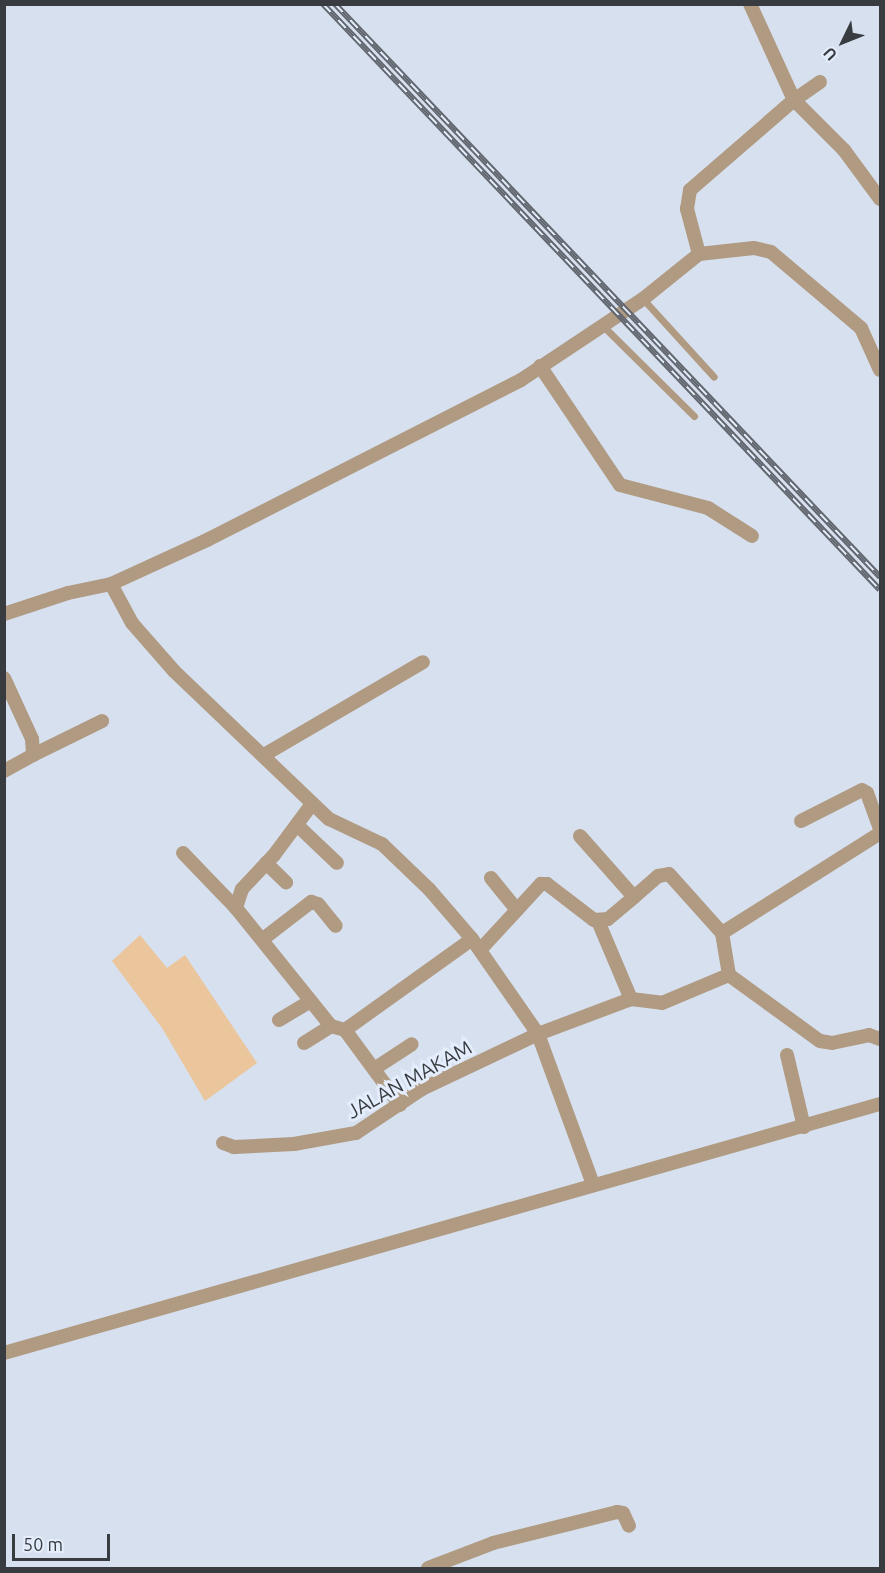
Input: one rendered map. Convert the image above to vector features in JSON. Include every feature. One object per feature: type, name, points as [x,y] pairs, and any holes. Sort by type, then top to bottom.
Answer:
[{"type":"street","points":[[750,4],[794,100],[844,150],[880,199]]},
{"type":"street","points":[[699,254],[687,209],[690,190],[794,100],[820,82]]},
{"type":"street","points":[[4,614],[68,593],[111,584],[207,540],[521,380],[643,298],[699,254],[754,248],[771,252],[864,322],[880,370]]},
{"type":"street","points":[[540,366],[620,485],[708,508],[752,536]]},
{"type":"street","points":[[111,584],[132,623],[160,658],[264,755],[312,804],[336,824],[382,844],[429,889],[476,945],[538,1034],[593,1184]]},
{"type":"street","points":[[264,755],[423,662]]},
{"type":"street","points":[[4,678],[29,732],[33,755]]},
{"type":"street","points":[[4,771],[102,721]]},
{"type":"street","points":[[801,821],[862,790],[867,793],[880,828]]},
{"type":"street","points":[[236,908],[242,889],[266,863],[312,804]]},
{"type":"street","points":[[297,825],[337,863]]},
{"type":"street","points":[[722,933],[880,833]]},
{"type":"street","points":[[580,836],[634,897]]},
{"type":"street","points":[[183,853],[263,939],[311,1001],[374,1069],[400,1105]]},
{"type":"street","points":[[266,863],[286,882]]},
{"type":"street","points":[[304,1043],[338,1028],[476,945],[517,910],[537,888],[547,884],[588,918],[598,921],[608,919],[658,876],[669,873],[722,933],[729,975],[820,1041],[832,1043],[869,1035],[880,1039]]},
{"type":"street","points":[[491,878],[517,910]]},
{"type":"street","points":[[263,939],[311,902],[318,904],[336,926]]},
{"type":"street","points":[[598,921],[631,999],[662,1003],[729,975]]},
{"type":"street","name":"JALAN MAKAM","points":[[223,1143],[234,1147],[294,1144],[356,1133],[422,1089],[538,1034],[631,999]]},
{"type":"street","points":[[279,1020],[311,1001]]},
{"type":"street","points":[[374,1069],[412,1044]]},
{"type":"street","points":[[787,1055],[804,1127]]},
{"type":"street","points":[[4,1353],[880,1104]]},
{"type":"street","points":[[428,1569],[493,1544],[617,1512],[623,1513],[629,1526]]},
{"type":"lane","points":[[643,298],[714,377]]},
{"type":"lane","points":[[603,326],[694,416]]},
{"type":"shaded area","points":[[140,935],[167,968],[185,955],[257,1063],[205,1101],[162,1028],[112,961]]},
{"type":"railway","points":[[323,4],[880,590]]},
{"type":"railway","points":[[335,4],[880,577]]}]
